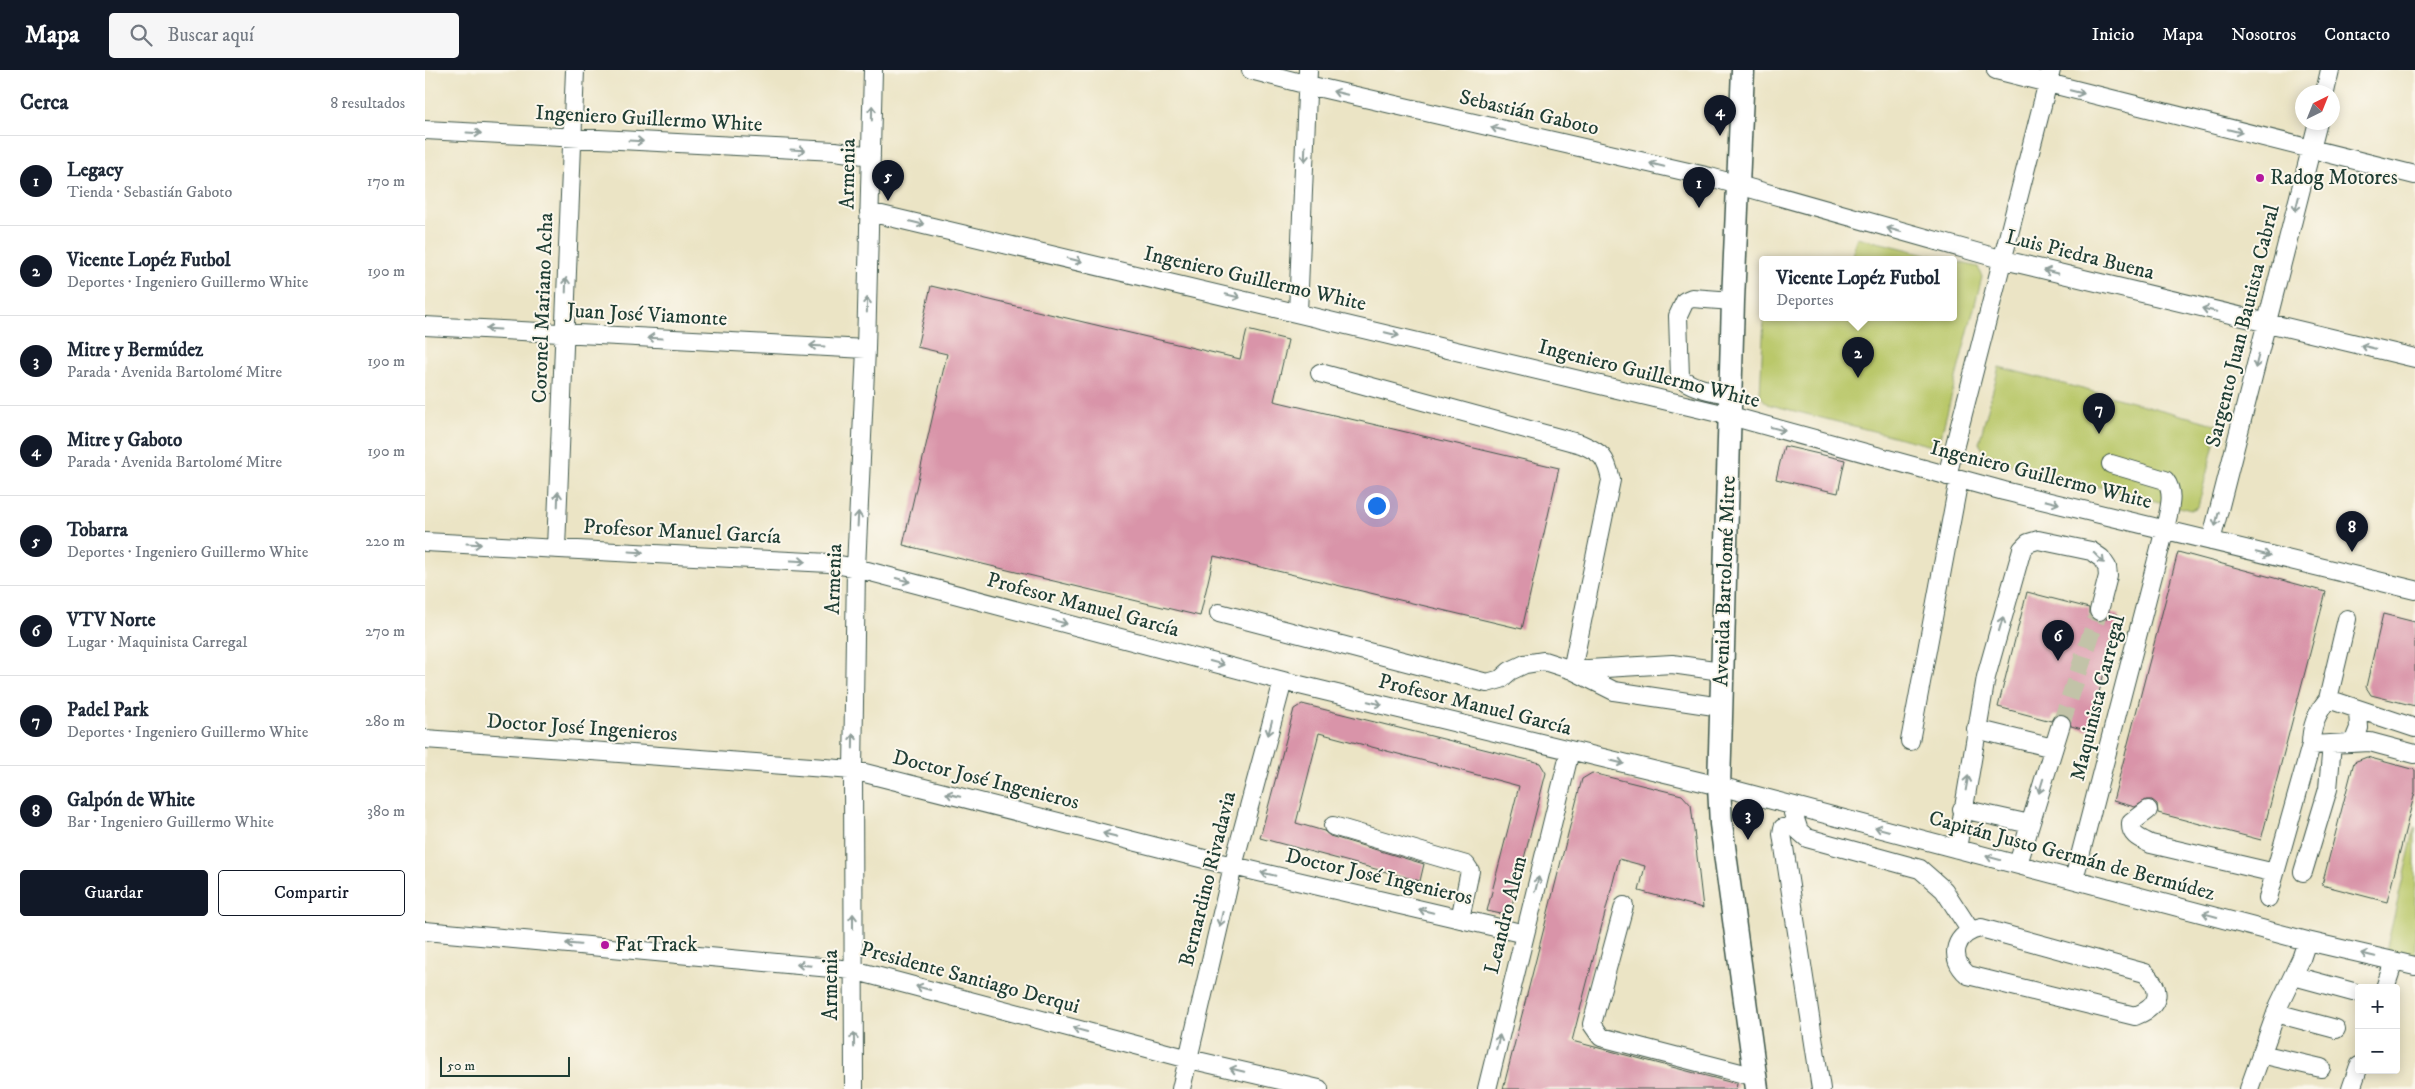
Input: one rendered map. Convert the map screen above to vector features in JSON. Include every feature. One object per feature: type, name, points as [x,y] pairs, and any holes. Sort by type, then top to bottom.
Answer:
[{"type":"main road","name":"Avenida Bartolomé Mitre","points":[[1743,70],[1733,301],[1732,406],[1721,671],[1719,786],[1721,824],[1756,1083]]},
{"type":"street","name":"Coronel Mariano Acha","points":[[556,548],[575,70]]},
{"type":"street","name":"Armenia","points":[[855,1089],[853,770],[856,568],[866,349],[873,70]]},
{"type":"street","name":"Sebastián Gaboto","points":[[1251,70],[1308,78],[1738,186]]},
{"type":"street","points":[[1996,70],[2049,77],[2311,150],[2415,175]]},
{"type":"street","points":[[2327,85],[2331,70]]},
{"type":"street","points":[[1910,740],[1953,477],[2049,77]]},
{"type":"street","points":[[1298,312],[1308,78]]},
{"type":"street","name":"Ingeniero Guillermo White","points":[[425,130],[835,152],[871,156]]},
{"type":"street","name":"Sargento Juan Bautista Cabral","points":[[2211,541],[2316,130]]},
{"type":"street","name":"Luis Piedra Buena","points":[[1738,186],[2004,260],[2415,358]]},
{"type":"street","name":"Ingeniero Guillermo White","points":[[869,212],[1298,312],[1732,406],[1953,477],[2415,590]]},
{"type":"street","points":[[1732,406],[1680,377],[1678,316],[1685,301],[1692,298],[1733,301]]},
{"type":"street","name":"Juan José Viamonte","points":[[425,326],[866,349]]},
{"type":"street","points":[[1320,373],[1581,444],[1599,452],[1607,462],[1611,480],[1572,670]]},
{"type":"street","name":"Maquinista Carregal","points":[[2074,879],[2165,529],[2172,494],[2170,486],[2165,480],[2111,464]]},
{"type":"street","points":[[1957,848],[1985,677],[2022,549],[2028,543],[2039,540],[2091,551],[2101,558],[2107,567],[2108,576],[2099,610]]},
{"type":"street","name":"Profesor Manuel García","points":[[425,542],[829,563],[856,568],[1283,680],[1719,786]]},
{"type":"street","points":[[1219,613],[1487,683],[1501,679],[1510,671],[1525,664],[1544,661],[1572,670],[1614,691],[1721,707]]},
{"type":"street","points":[[2267,898],[2311,745],[2314,722],[2328,699],[2347,619]]},
{"type":"street","points":[[1572,670],[1672,664],[1721,671]]},
{"type":"street","name":"Bernardino Rivadavia","points":[[1181,1089],[1233,866],[1283,680]]},
{"type":"street","points":[[2328,699],[2415,728]]},
{"type":"street","points":[[2353,743],[2359,728],[2358,710]]},
{"type":"street","points":[[2018,864],[2061,724]]},
{"type":"street","points":[[1976,729],[2053,748]]},
{"type":"street","name":"Doctor José Ingenieros","points":[[425,740],[853,770],[1233,866],[1525,934]]},
{"type":"street","points":[[2311,745],[2370,742],[2415,754]]},
{"type":"street","points":[[2303,872],[2328,789],[2333,744]]},
{"type":"street","name":"Leandro Alem","points":[[1487,1089],[1570,751]]},
{"type":"street","name":"Capitán Justo Germán de Bermúdez","points":[[1719,786],[2307,941],[2415,966]]},
{"type":"street","points":[[1791,805],[1795,825],[1807,838],[1920,869],[1944,890],[1970,930]]},
{"type":"street","points":[[1962,809],[2030,824]]},
{"type":"street","points":[[2148,810],[2131,823],[2131,829],[2136,836],[2151,844],[2275,873]]},
{"type":"street","points":[[1795,825],[1783,828],[1782,834],[1821,1089]]},
{"type":"street","points":[[1333,826],[1466,865],[1470,871],[1459,919]]},
{"type":"street","points":[[1624,906],[1592,1024],[1601,1038],[1756,1083]]},
{"type":"street","points":[[1981,928],[2145,973],[2154,981],[2157,990],[2156,1001],[2149,1011],[2135,1016],[1968,975],[1960,968],[1956,960],[1956,949],[1961,937],[1970,930],[1981,928]]},
{"type":"street","name":"Presidente Santiago Derqui","points":[[425,931],[853,970],[1189,1059],[1319,1089]]},
{"type":"street","points":[[2249,1089],[2276,1013],[2294,976],[2307,941]]},
{"type":"street","points":[[2386,984],[2394,961]]},
{"type":"street","points":[[2294,976],[2353,992]]},
{"type":"street","points":[[2276,1013],[2336,1029]]},
{"type":"street","points":[[2261,1054],[2321,1068]]},
{"type":"street","points":[[2351,1089],[2356,1074]]},
{"type":"green space","points":[[1857,237],[1934,256],[1852,256]]},
{"type":"green space","points":[[1957,262],[1978,267],[1982,277],[1940,440],[1932,446],[1767,404],[1760,395],[1764,321],[1957,321]]},
{"type":"green space","points":[[1999,367],[2219,425],[2198,507],[2191,510],[1988,459],[1979,443]]},
{"type":"green space","points":[[2415,827],[2415,966],[2384,959]]},
{"type":"building","points":[[931,286],[1240,359],[1247,330],[1288,340],[1274,401],[1559,468],[1522,629],[1214,556],[1200,616],[903,545],[947,354],[917,347]]},
{"type":"building","points":[[1784,446],[1845,460],[1838,493],[1776,479]]},
{"type":"building","points":[[2178,552],[2326,592],[2261,840],[2158,813],[2157,804],[2152,800],[2146,800],[2135,807],[2113,801]]},
{"type":"building","points":[[2027,592],[2089,608],[2089,614],[2096,621],[2106,619],[2109,613],[2119,615],[2089,731],[2071,726],[2069,717],[2064,714],[2054,716],[2051,721],[1998,707]]},
{"type":"building","points":[[2383,614],[2415,622],[2415,706],[2371,695],[2366,687]]},
{"type":"building","points":[[1302,704],[1540,763],[1546,773],[1511,909],[1501,914],[1487,911],[1519,786],[1319,733],[1296,823],[1324,831],[1330,836],[1424,864],[1420,881],[1260,838],[1294,709]]},
{"type":"building","points":[[2367,757],[2415,770],[2415,792],[2387,902],[2322,885],[2354,762]]},
{"type":"building","points":[[1592,773],[1682,795],[1691,805],[1703,908],[1639,891],[1645,866],[1619,859],[1572,1041],[1737,1084],[1736,1089],[1503,1089],[1582,779]]},
{"type":"tunnel","points":[[2061,724],[2099,611]]},
{"type":"place","name":"Mitre y Gaboto","points":[[1720,136]]},
{"type":"place","name":"Radog Motores","points":[[2260,178]]},
{"type":"place","name":"Tobarra","points":[[888,201]]},
{"type":"place","name":"Legacy","points":[[1699,208]]},
{"type":"place","name":"Vicente Lopéz Futbol","points":[[1858,378]]},
{"type":"place","name":"Padel Park","points":[[2099,434]]},
{"type":"place","name":"Galpón de White","points":[[2352,552]]},
{"type":"place","name":"VTV Norte","points":[[2058,661]]},
{"type":"place","name":"Mitre y Bermúdez","points":[[1748,840]]},
{"type":"place","name":"Fat Track","points":[[605,945]]}]
